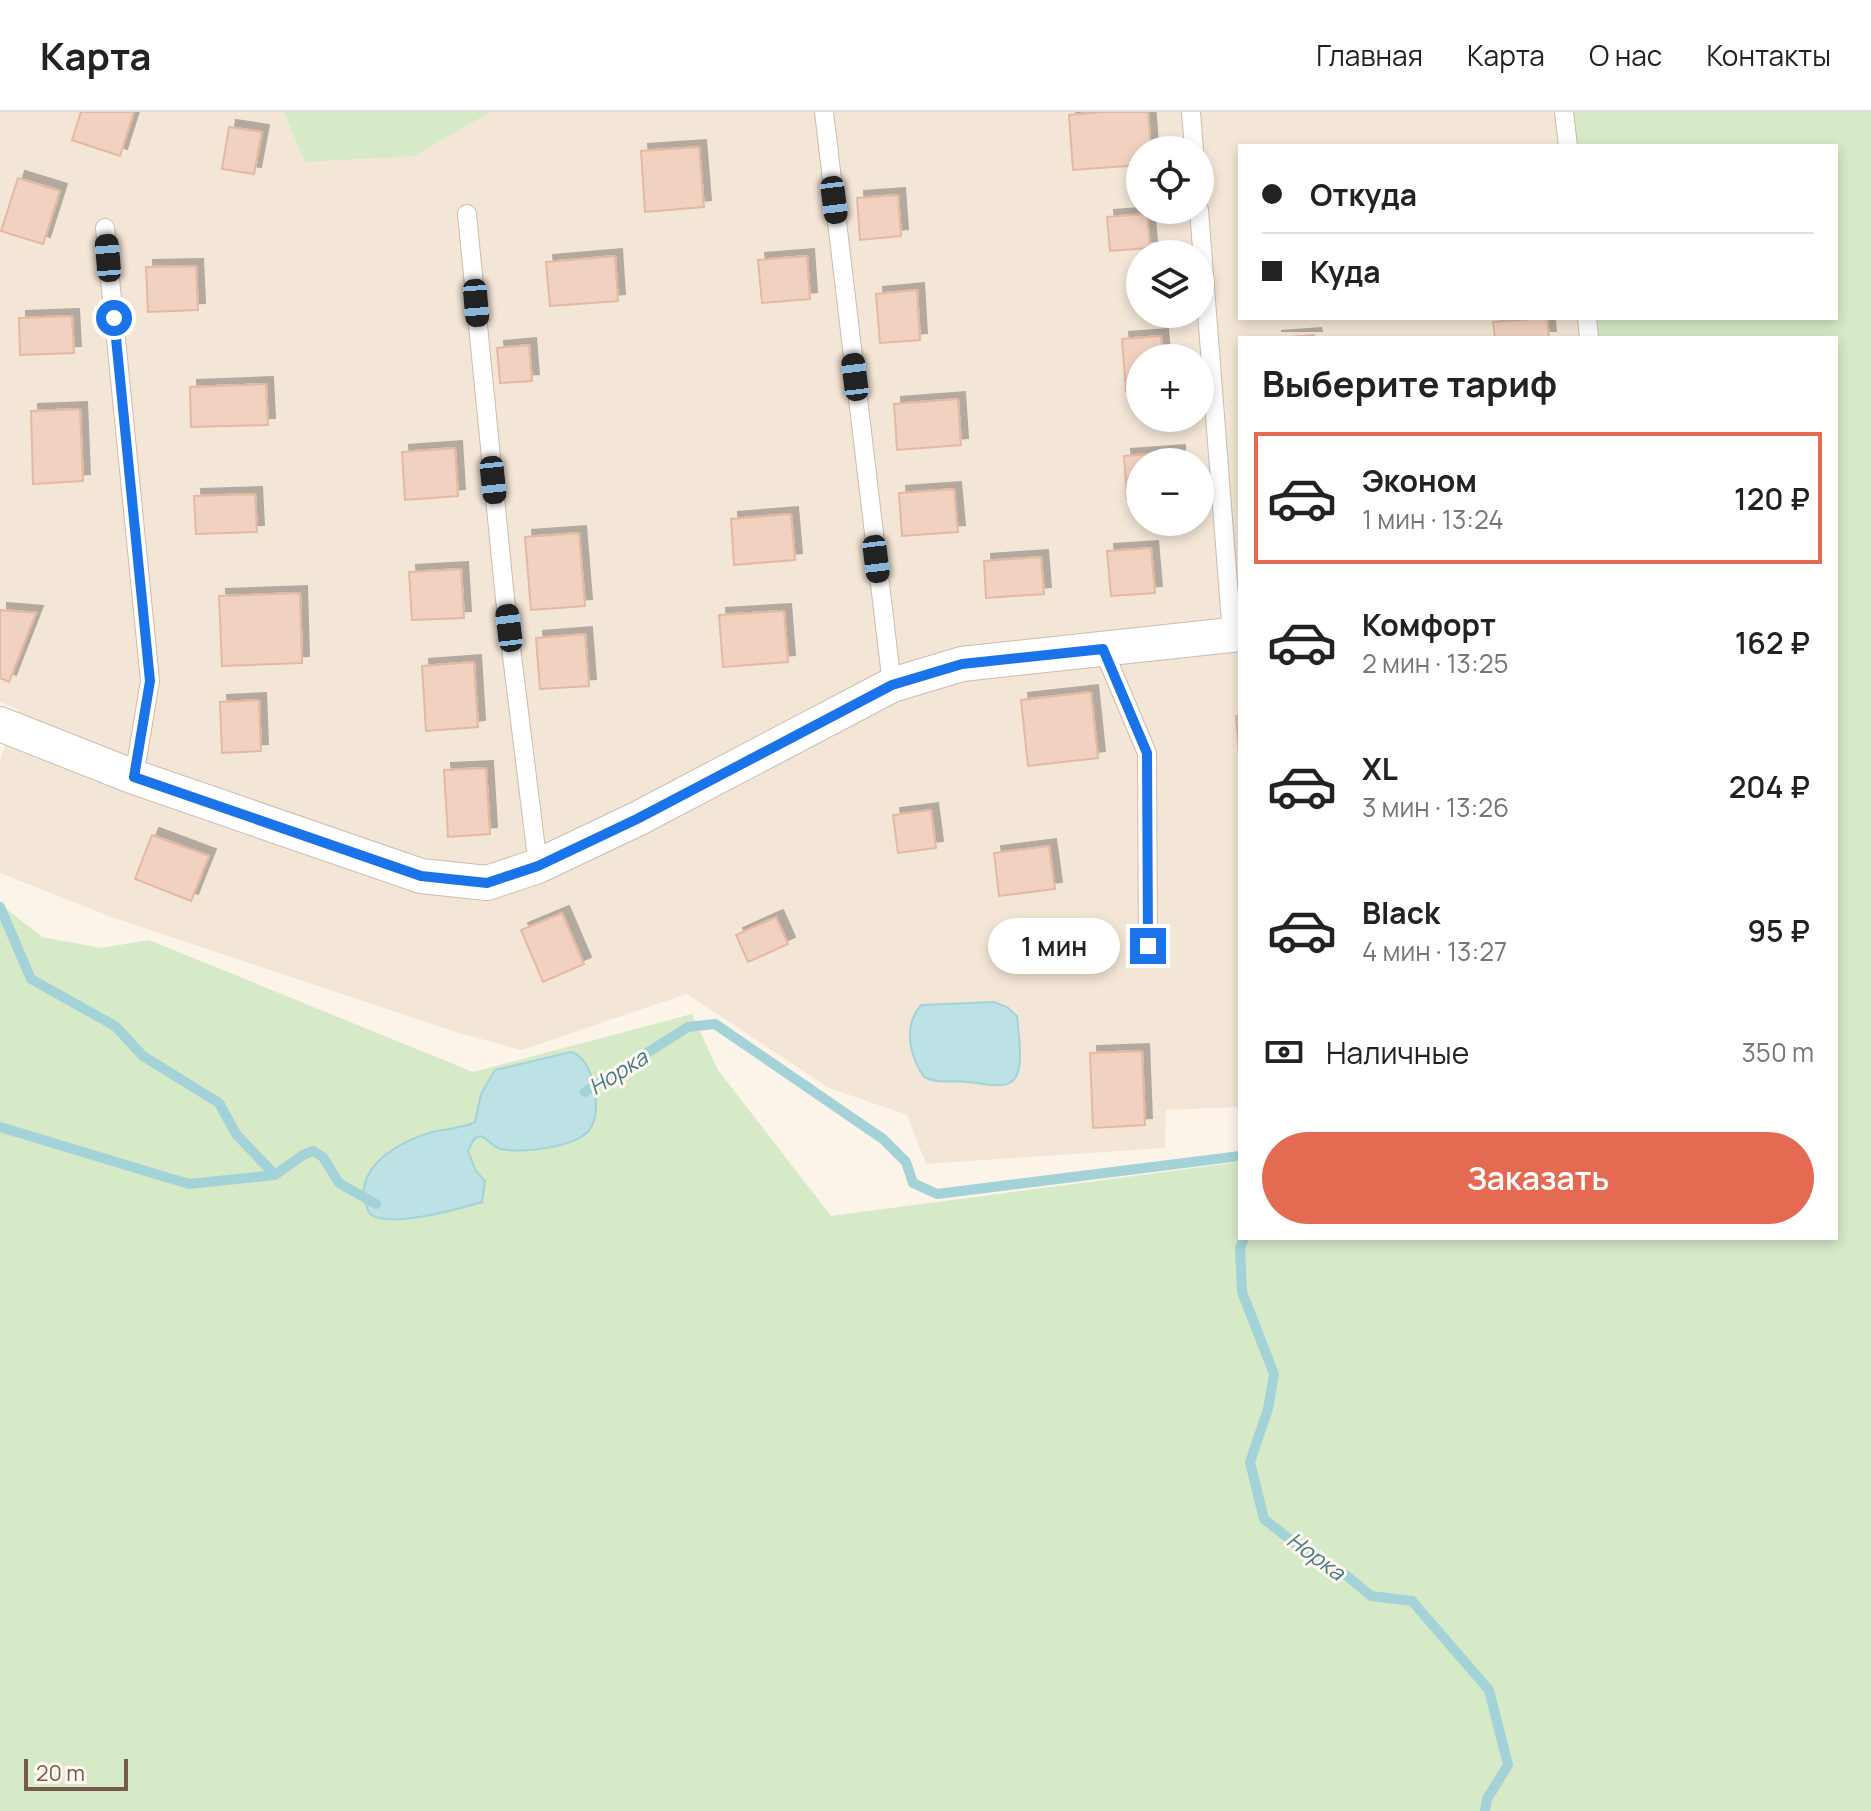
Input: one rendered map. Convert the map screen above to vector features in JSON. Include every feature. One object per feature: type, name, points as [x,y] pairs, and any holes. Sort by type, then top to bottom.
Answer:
[{"type":"street","points":[[0,724],[134,777],[421,876],[487,883],[538,866],[637,819],[892,685],[962,664],[1236,634]]},
{"type":"lane","points":[[824,112],[892,685]]},
{"type":"lane","points":[[1191,112],[1193,136]]},
{"type":"lane","points":[[1564,112],[1568,144]]},
{"type":"lane","points":[[467,214],[505,599],[538,866]]},
{"type":"lane","points":[[1200,224],[1236,634]]},
{"type":"lane","points":[[105,228],[150,681],[134,777]]},
{"type":"lane","points":[[1103,649],[1147,753],[1148,946]]},
{"type":"shaded area","points":[[0,112],[1567,112],[1570,144],[1238,144],[1238,320],[1587,320],[1589,336],[1238,336],[1238,1107],[1166,1110],[1165,1148],[926,1164],[907,1115],[829,1088],[687,994],[521,1050],[456,1032],[109,916],[0,873],[0,760],[18,710],[0,702]]},
{"type":"green space","points":[[284,112],[490,112],[414,156],[305,162]]},
{"type":"green space","points":[[1574,112],[1871,112],[1871,1811],[0,1811],[0,904],[42,937],[101,948],[149,940],[473,1072],[692,1014],[718,1070],[831,1216],[1238,1162],[1238,1240],[1838,1240],[1838,336],[1597,336],[1595,320],[1838,320],[1838,144],[1577,144]]},
{"type":"water","points":[[994,1002],[1007,1007],[1017,1016],[1020,1051],[1016,1077],[1006,1084],[996,1085],[924,1077],[910,1041],[912,1022],[921,1005]]},
{"type":"water","points":[[571,1052],[586,1064],[596,1098],[594,1121],[584,1135],[562,1145],[522,1151],[498,1148],[480,1136],[474,1139],[468,1151],[476,1171],[485,1181],[482,1202],[408,1219],[380,1218],[370,1214],[364,1199],[364,1186],[377,1163],[388,1153],[426,1134],[475,1122],[481,1094],[495,1070]]},
{"type":"building","points":[[81,112],[134,112],[120,156],[72,140]]},
{"type":"building","points":[[1148,112],[1150,136],[1126,136],[1126,166],[1073,170],[1069,115]]},
{"type":"building","points":[[229,127],[262,132],[254,174],[222,169]]},
{"type":"building","points":[[699,147],[704,207],[645,212],[641,151]]},
{"type":"building","points":[[18,178],[60,191],[43,244],[1,231]]},
{"type":"building","points":[[898,195],[901,236],[860,240],[857,198]]},
{"type":"building","points":[[1126,216],[1126,224],[1148,224],[1149,240],[1126,240],[1126,250],[1110,251],[1107,217]]},
{"type":"building","points":[[615,256],[618,301],[550,306],[546,262]]},
{"type":"building","points":[[807,256],[810,299],[762,303],[758,260]]},
{"type":"building","points":[[196,266],[198,310],[148,312],[146,267]]},
{"type":"building","points":[[917,290],[920,340],[880,343],[876,294]]},
{"type":"building","points":[[72,316],[74,353],[20,355],[19,318]]},
{"type":"building","points":[[1547,320],[1549,336],[1495,336],[1493,322]]},
{"type":"building","points":[[1161,336],[1162,344],[1126,344],[1126,391],[1122,339]]},
{"type":"building","points":[[529,345],[532,381],[500,383],[497,348]]},
{"type":"building","points":[[266,384],[268,425],[191,427],[190,387]]},
{"type":"building","points":[[958,399],[961,445],[897,450],[894,404]]},
{"type":"building","points":[[80,409],[83,481],[33,484],[31,411]]},
{"type":"building","points":[[455,448],[458,496],[405,500],[402,452]]},
{"type":"building","points":[[954,489],[958,532],[902,536],[899,493]]},
{"type":"building","points":[[255,494],[257,532],[196,534],[194,496]]},
{"type":"building","points":[[791,514],[795,560],[734,565],[731,519]]},
{"type":"building","points":[[579,533],[585,606],[531,610],[525,537]]},
{"type":"building","points":[[1151,548],[1155,593],[1111,596],[1107,551]]},
{"type":"building","points":[[1041,557],[1044,594],[986,598],[984,561]]},
{"type":"building","points":[[461,569],[464,618],[412,620],[409,572]]},
{"type":"building","points":[[300,593],[302,663],[222,666],[219,596]]},
{"type":"building","points":[[0,610],[36,613],[9,682],[0,678]]},
{"type":"building","points":[[784,611],[788,662],[723,667],[719,615]]},
{"type":"building","points":[[585,634],[589,686],[540,689],[536,638]]},
{"type":"building","points":[[474,662],[478,727],[426,731],[422,666]]},
{"type":"building","points":[[1091,692],[1098,758],[1028,766],[1021,700]]},
{"type":"building","points":[[259,700],[261,751],[222,753],[220,702]]},
{"type":"building","points":[[486,768],[490,834],[448,837],[444,770]]},
{"type":"building","points":[[931,810],[936,848],[898,853],[893,815]]},
{"type":"building","points":[[152,835],[209,856],[191,901],[135,879]]},
{"type":"building","points":[[1049,846],[1055,889],[999,896],[994,853]]},
{"type":"building","points":[[562,913],[584,964],[543,982],[521,930]]},
{"type":"building","points":[[776,917],[788,944],[748,962],[736,935]]},
{"type":"building","points":[[1142,1051],[1145,1125],[1093,1128],[1090,1053]]},
{"type":"waterway","points":[[0,907],[31,979],[115,1026],[143,1056],[219,1103],[236,1134],[275,1175]]},
{"type":"waterway","name":"Норка","points":[[585,1092],[688,1027],[715,1024],[883,1139],[906,1162],[913,1183],[937,1194],[1238,1156]]},
{"type":"waterway","name":"Норка","points":[[0,1127],[189,1184],[275,1175],[313,1151],[323,1157],[339,1183],[376,1204]]},
{"type":"waterway","name":"Норка","points":[[1243,1240],[1240,1248],[1242,1292],[1274,1374],[1268,1409],[1250,1462],[1264,1519],[1306,1552],[1346,1575],[1371,1596],[1412,1601],[1489,1690],[1508,1765],[1487,1799],[1485,1811]]},
{"type":"route","points":[[114,318],[150,681],[134,777],[421,876],[487,883],[538,866],[637,819],[892,685],[962,664],[1103,649],[1147,753],[1148,946]]}]
